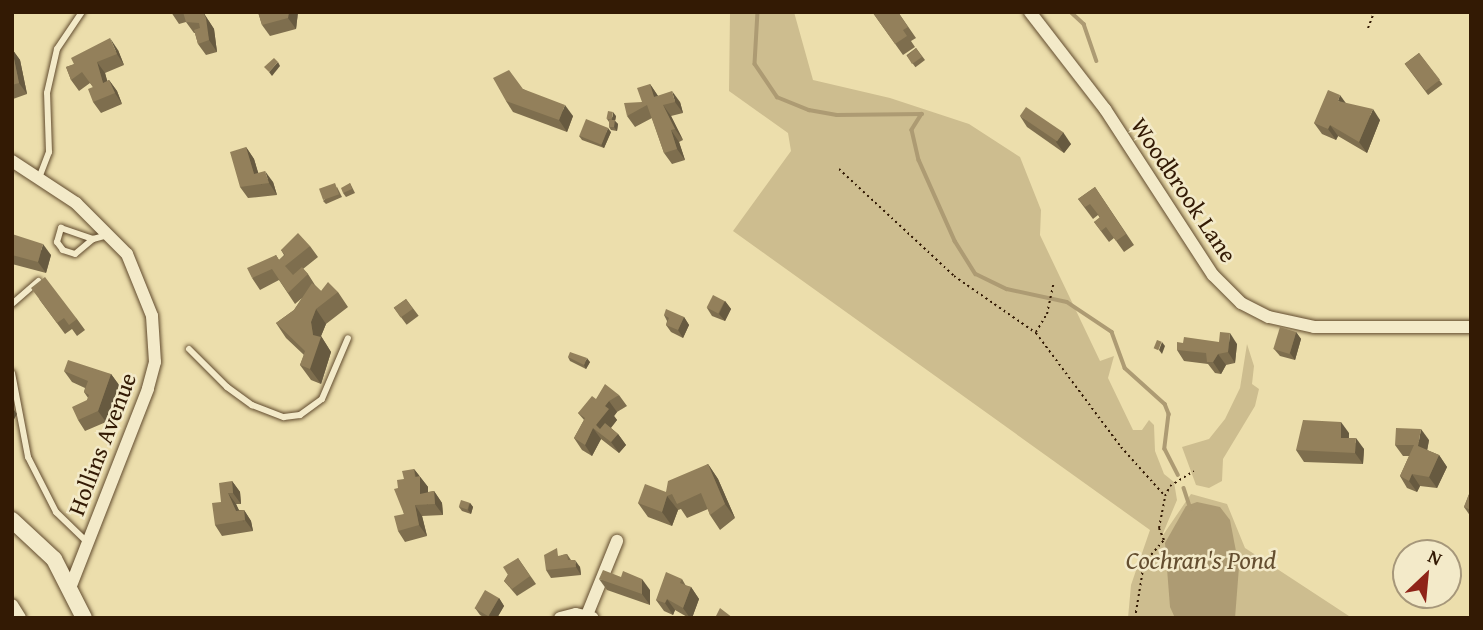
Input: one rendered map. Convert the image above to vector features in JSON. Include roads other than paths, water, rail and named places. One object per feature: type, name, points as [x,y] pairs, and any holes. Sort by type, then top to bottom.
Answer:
[{"type":"street","name":"Woodbrook Lane","points":[[1030,12],[1105,109],[1213,275],[1241,303],[1269,317],[1314,327],[1471,327]]},
{"type":"street","name":"Hollins Avenue","points":[[12,161],[76,204],[127,254],[141,282],[152,316],[155,362],[70,588]]},
{"type":"street","points":[[12,520],[43,547],[70,588],[84,618]]},
{"type":"street","points":[[560,618],[590,616],[617,541]]},
{"type":"street","points":[[12,605],[20,618]]},
{"type":"lane","points":[[39,178],[49,152],[46,110],[57,49],[82,12]]},
{"type":"lane","points":[[93,239],[61,228],[57,242],[63,250],[75,254],[93,239],[108,235]]},
{"type":"lane","points":[[12,304],[38,281]]},
{"type":"lane","points":[[189,349],[227,387],[251,405],[284,417],[300,415],[322,399],[348,338]]},
{"type":"lane","points":[[12,373],[28,457],[56,512],[87,542]]},
{"type":"water","name":"Cochran's Pond","points":[[1197,502],[1220,507],[1230,520],[1239,567],[1235,618],[1175,618],[1170,607],[1165,543],[1186,506]]},
{"type":"waterway","points":[[758,12],[755,64],[777,97],[809,110],[837,115],[922,114],[912,130],[919,160],[955,241],[976,274],[1007,289],[1067,302],[1112,332],[1125,368],[1165,404],[1169,414],[1165,449],[1178,475]]},
{"type":"waterway","points":[[1071,12],[1084,24],[1097,61]]},
{"type":"waterway","points":[[1184,488],[1191,509]]}]
